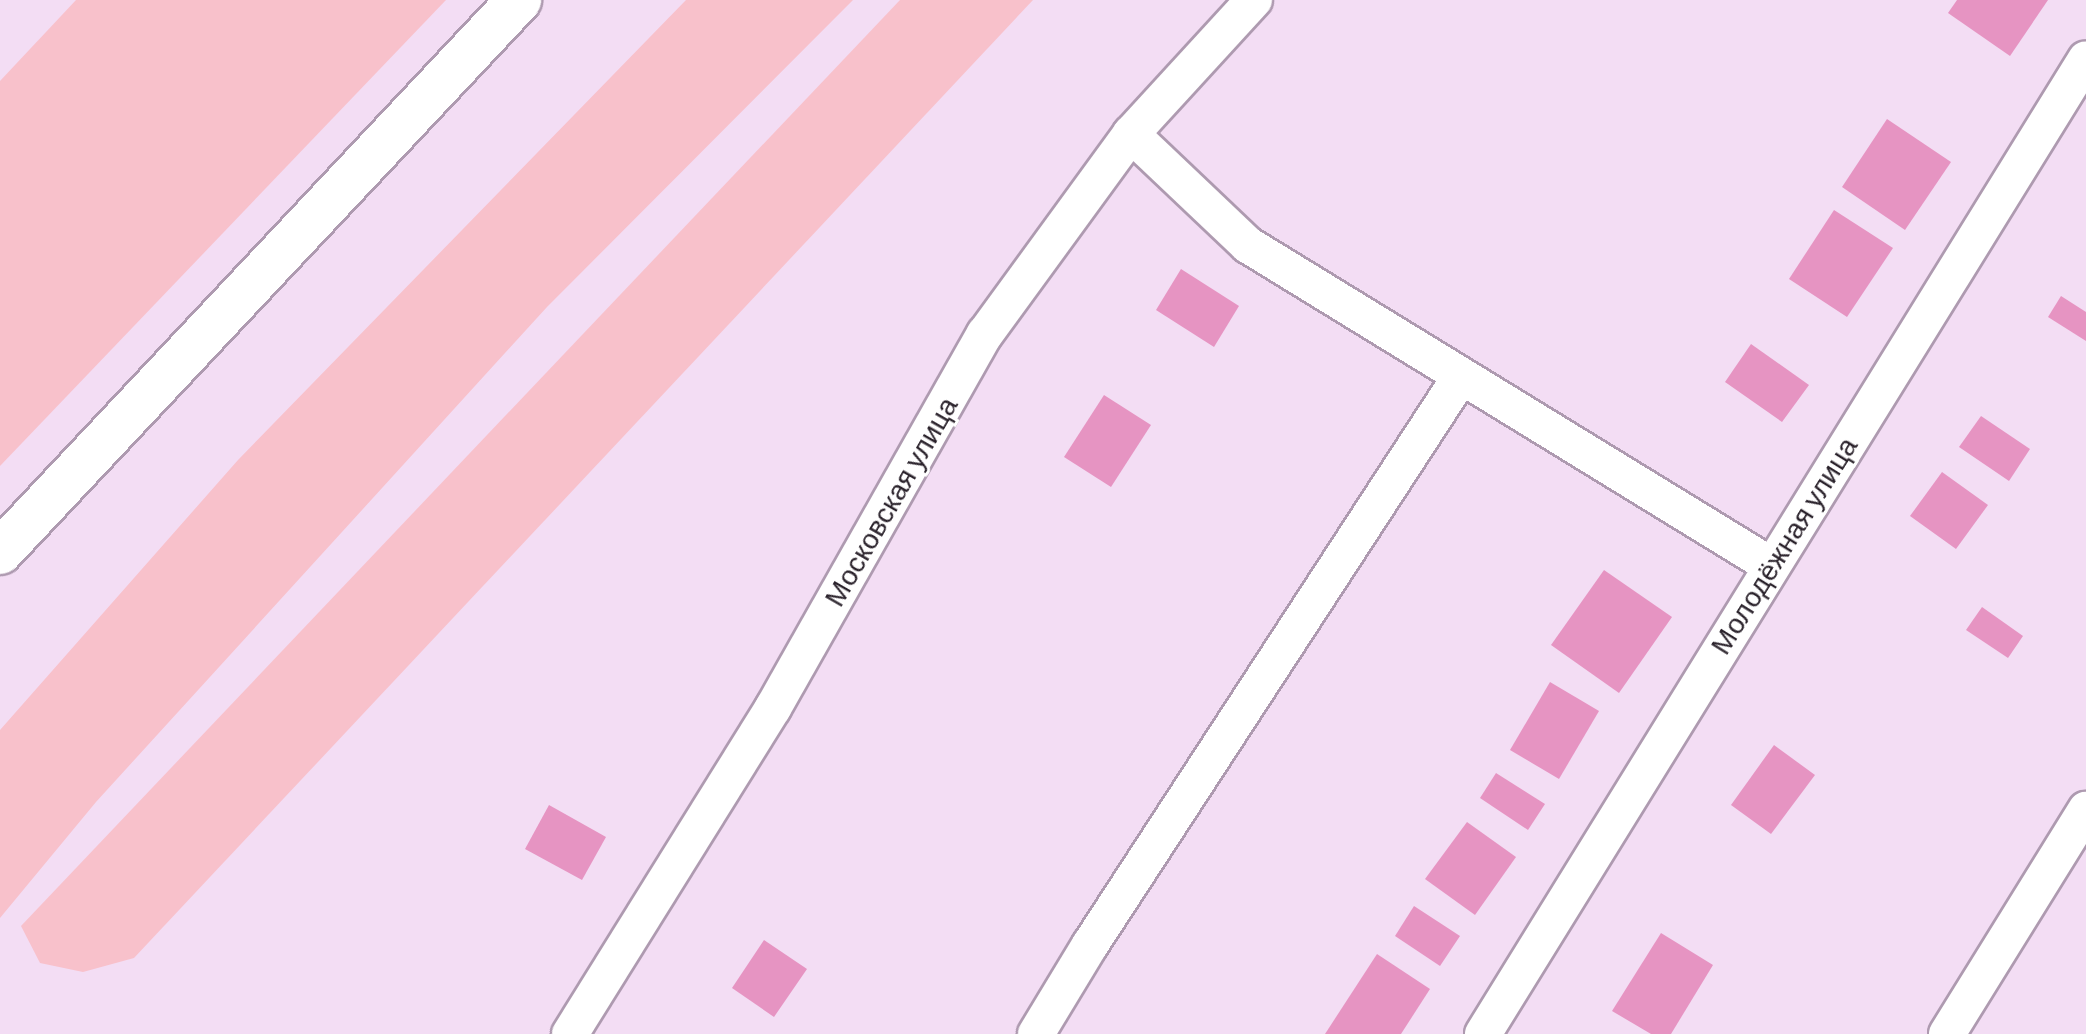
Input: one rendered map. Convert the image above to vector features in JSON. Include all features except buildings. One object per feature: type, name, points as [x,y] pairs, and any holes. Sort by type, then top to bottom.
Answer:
[{"type":"main road","points":[[0,552],[519,0]]},
{"type":"street","name":"Московская улица","points":[[570,1034],[773,708],[985,334],[1131,134],[1254,0]]},
{"type":"street","name":"Молодёжная улица","points":[[1483,1034],[1770,565],[2086,59]]},
{"type":"street","points":[[1131,134],[1248,245],[1770,565]]},
{"type":"street","points":[[1036,1034],[1090,945],[1461,376]]},
{"type":"street","points":[[1947,1034],[2086,810]]},
{"type":"shaded area","points":[[76,0],[446,0],[0,466],[0,81]]},
{"type":"shaded area","points":[[686,0],[853,0],[547,307],[96,802],[0,918],[0,730],[238,460]]},
{"type":"shaded area","points":[[900,0],[1033,0],[134,958],[83,972],[40,963],[21,926]]}]
